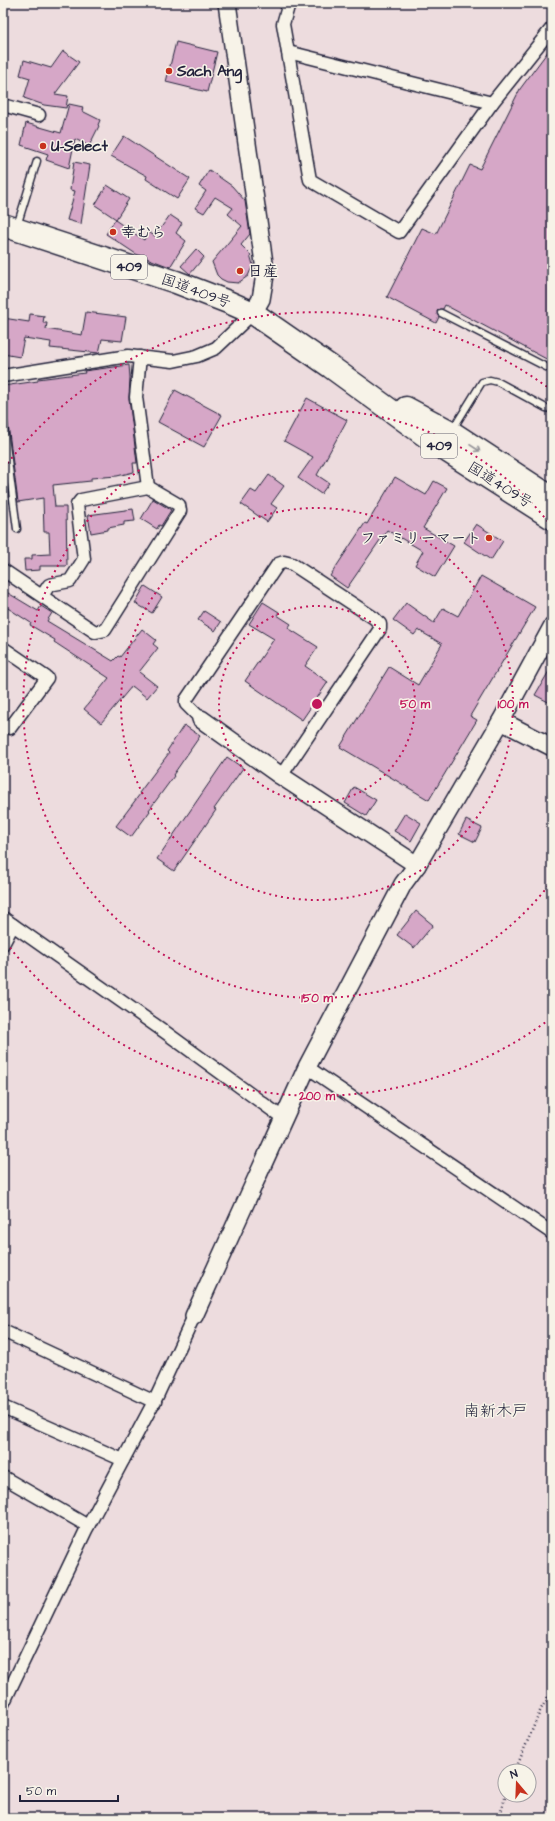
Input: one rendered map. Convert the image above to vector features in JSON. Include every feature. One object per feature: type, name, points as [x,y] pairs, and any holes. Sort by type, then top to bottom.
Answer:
[{"type":"highway","name":"国道409号","points":[[10,227],[176,282],[252,313],[331,367],[440,448],[552,518]]},
{"type":"highway","name":"国道409号","points":[[331,367],[451,432],[552,498]]},
{"type":"street","points":[[3,376],[128,356],[173,361],[197,356],[216,348],[252,313],[261,299],[265,275],[264,263],[227,3]]},
{"type":"street","points":[[289,3],[283,24],[310,180],[399,232],[492,103],[552,28]]},
{"type":"street","points":[[288,52],[492,103]]},
{"type":"street","points":[[3,105],[40,115]]},
{"type":"street","points":[[140,357],[136,397],[148,487]]},
{"type":"street","points":[[3,570],[95,632],[105,630],[180,511],[179,505],[148,487],[81,500],[77,505],[84,558],[70,581],[49,585],[42,596]]},
{"type":"street","points":[[281,776],[380,629],[380,624],[374,618],[292,564],[284,562],[278,564],[186,700],[186,704],[189,709],[201,719],[281,776],[417,865]]},
{"type":"street","points":[[3,1704],[88,1526],[155,1402],[307,1068],[403,884],[417,865],[501,721],[552,627]]},
{"type":"street","points":[[3,648],[47,678],[10,728],[3,723]]},
{"type":"street","points":[[501,721],[552,747]]},
{"type":"street","points":[[3,918],[165,1032],[283,1118]]},
{"type":"street","points":[[3,944],[13,925]]},
{"type":"street","points":[[307,1068],[552,1233]]},
{"type":"street","points":[[3,1331],[155,1402]]},
{"type":"street","points":[[3,1406],[124,1460]]},
{"type":"street","points":[[3,1477],[88,1526]]},
{"type":"lane","points":[[10,227],[38,161]]},
{"type":"lane","points":[[441,314],[552,370]]},
{"type":"lane","points":[[451,432],[482,382],[490,380],[498,382],[546,408],[552,409]]},
{"type":"lane","points":[[3,422],[17,529]]},
{"type":"path","points":[[518,1763],[537,1716],[552,1691]]},
{"type":"path","points":[[499,1818],[504,1803]]},
{"type":"building","points":[[176,42],[217,52],[207,92],[166,82]]},
{"type":"building","points":[[552,46],[552,362],[445,305],[443,309],[439,309],[437,311],[439,317],[436,323],[387,297],[422,228],[436,234],[470,165],[480,169],[520,89]]},
{"type":"building","points":[[63,51],[79,62],[55,94],[68,96],[66,108],[44,105],[24,98],[30,78],[20,75],[24,60],[51,68]]},
{"type":"building","points":[[69,104],[83,107],[82,111],[100,120],[99,126],[89,146],[75,139],[69,168],[46,160],[48,154],[21,145],[26,123],[61,133]]},
{"type":"building","points":[[124,136],[190,179],[177,199],[146,179],[147,176],[111,156]]},
{"type":"building","points":[[74,162],[90,165],[81,224],[67,220],[75,191],[70,190]]},
{"type":"building","points":[[209,170],[232,186],[245,201],[250,234],[241,245],[250,254],[253,265],[248,276],[238,283],[227,282],[221,279],[217,275],[212,262],[242,226],[228,214],[233,208],[215,197],[204,213],[195,208],[206,191],[199,186]]},
{"type":"building","points":[[107,185],[129,199],[116,219],[95,205]]},
{"type":"building","points":[[170,215],[182,223],[176,233],[186,241],[170,267],[136,254],[106,234],[115,220],[144,240],[148,232],[155,236]]},
{"type":"building","points":[[196,249],[204,257],[190,274],[181,266]]},
{"type":"building","points":[[86,312],[126,317],[122,341],[102,339],[99,353],[50,348],[51,342],[24,338],[20,357],[3,354],[3,318],[29,322],[30,314],[44,316],[43,323],[47,323],[46,329],[82,335]]},
{"type":"building","points":[[129,365],[129,398],[137,463],[133,463],[134,472],[117,476],[91,478],[91,481],[53,485],[55,507],[66,507],[67,566],[40,566],[40,570],[25,571],[24,559],[32,559],[32,555],[50,554],[49,532],[44,532],[43,498],[18,502],[3,386],[38,381],[38,379],[85,373],[84,371]]},
{"type":"building","points":[[175,390],[222,415],[204,447],[158,422]]},
{"type":"building","points":[[307,398],[347,420],[317,475],[329,483],[321,494],[298,478],[313,457],[284,441]]},
{"type":"building","points":[[3,458],[9,503],[3,504]]},
{"type":"building","points":[[269,475],[284,486],[271,504],[277,508],[267,522],[241,504],[251,490],[256,493]]},
{"type":"building","points":[[395,477],[426,495],[434,481],[447,488],[423,528],[454,546],[435,577],[415,565],[423,551],[387,530],[347,588],[330,576],[365,523],[367,524]]},
{"type":"building","points":[[153,499],[171,510],[161,526],[159,525],[157,529],[141,519]]},
{"type":"building","points":[[133,509],[135,521],[124,522],[124,525],[91,533],[88,515]]},
{"type":"building","points":[[476,524],[503,541],[491,560],[464,542]]},
{"type":"building","points":[[481,576],[535,607],[470,716],[477,720],[429,800],[340,747],[389,667],[418,685],[442,644],[418,630],[414,635],[393,620],[406,603],[434,623],[443,608],[458,616]]},
{"type":"building","points":[[145,586],[162,597],[152,613],[135,603]]},
{"type":"building","points":[[3,590],[38,611],[41,606],[52,613],[47,621],[113,661],[118,656],[120,657],[142,629],[156,640],[153,644],[158,648],[139,672],[157,686],[147,698],[132,686],[101,723],[84,709],[109,678],[54,642],[55,640],[30,625],[31,623],[3,605]]},
{"type":"building","points":[[263,602],[279,612],[277,615],[291,624],[288,628],[318,647],[305,666],[328,682],[302,720],[245,681],[274,639],[249,624]]},
{"type":"building","points":[[204,611],[221,622],[215,631],[198,620]]},
{"type":"building","points":[[552,666],[552,704],[535,695]]},
{"type":"building","points":[[184,725],[200,736],[131,837],[116,826],[169,753],[167,751]]},
{"type":"building","points":[[227,757],[243,768],[214,809],[216,810],[174,871],[157,859]]},
{"type":"building","points":[[354,787],[376,800],[366,816],[345,803]]},
{"type":"building","points":[[405,813],[421,823],[411,841],[394,831]]},
{"type":"building","points":[[466,820],[482,828],[475,842],[459,834]]},
{"type":"building","points":[[416,911],[433,925],[414,948],[397,935]]},
{"type":"place","name":"Sach Ang","points":[[169,71]]},
{"type":"place","name":"U-Select","points":[[43,146]]},
{"type":"place","name":"幸むら","points":[[113,232]]},
{"type":"place","name":"日産","points":[[240,271]]},
{"type":"place","name":"ファミリーマート","points":[[489,538]]},
{"type":"district","name":"南新木戸","points":[[496,1411]]}]
